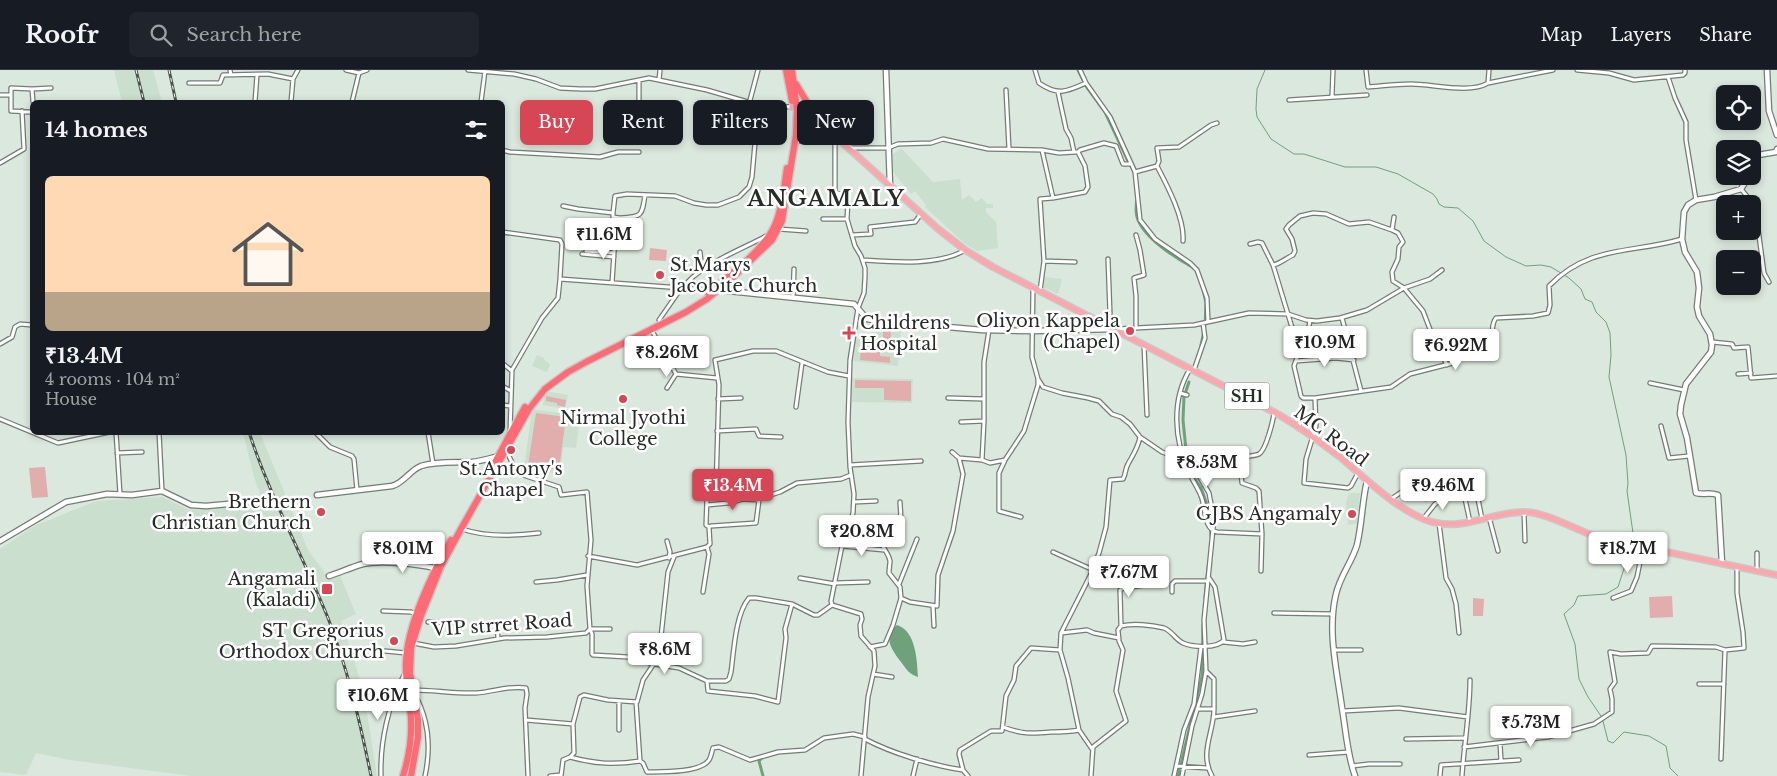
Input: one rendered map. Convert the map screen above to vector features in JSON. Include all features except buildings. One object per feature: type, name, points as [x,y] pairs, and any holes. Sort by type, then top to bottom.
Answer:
[{"type":"highway","points":[[403,776],[414,720],[405,672],[406,653],[435,568],[503,454],[510,435],[529,402],[540,388],[556,375],[628,335],[688,306],[711,290],[753,253],[771,234],[778,219],[795,108],[786,70]]},
{"type":"highway","points":[[411,776],[417,751],[410,660],[418,616],[441,566],[529,409],[545,389],[575,368],[688,310],[719,290],[762,251],[778,229],[782,217],[797,126],[792,70]]},
{"type":"highway","name":"SH1","points":[[794,79],[805,100]]},
{"type":"main road","name":"MC Road","points":[[845,145],[921,214],[965,250],[1274,412],[1314,437],[1391,499],[1424,519],[1439,524],[1462,524],[1511,512],[1524,512],[1546,516],[1590,535],[1777,575]]},
{"type":"street","points":[[230,70],[231,75]]},
{"type":"street","points":[[291,100],[293,79],[298,70]]},
{"type":"street","points":[[346,70],[359,73],[367,70]]},
{"type":"street","points":[[468,70],[514,74],[536,79],[560,88],[595,90],[648,78],[706,90],[741,100]]},
{"type":"street","points":[[659,80],[660,70]]},
{"type":"street","points":[[751,100],[758,70]]},
{"type":"street","points":[[886,70],[890,186]]},
{"type":"street","points":[[1035,70],[1039,83],[1048,89],[1058,92],[1068,91],[1086,83]]},
{"type":"street","points":[[1080,70],[1086,83],[1110,117],[1135,172],[1140,220],[1155,239],[1197,270],[1207,298],[1203,347],[1184,380],[1176,419],[1183,457],[1202,497],[1208,525],[1213,530],[1262,534]]},
{"type":"street","points":[[1332,96],[1333,70]]},
{"type":"street","points":[[1366,70],[1368,86],[1414,84],[1468,87],[1481,87],[1488,83],[1554,70]]},
{"type":"street","points":[[1488,70],[1488,83]]},
{"type":"street","points":[[1577,70],[1609,73],[1634,80],[1683,75],[1685,70]]},
{"type":"street","points":[[1767,70],[1769,111],[1777,136]]},
{"type":"street","points":[[481,100],[485,71]]},
{"type":"street","points":[[352,100],[359,73]]},
{"type":"street","points":[[189,83],[220,83],[223,75],[268,74],[293,79]]},
{"type":"street","points":[[256,100],[257,75]]},
{"type":"street","points":[[1668,76],[1686,122],[1686,140],[1696,200]]},
{"type":"street","points":[[639,80],[639,100]]},
{"type":"street","points":[[30,112],[11,111],[11,88],[51,88]]},
{"type":"street","points":[[32,89],[33,100]]},
{"type":"street","points":[[1006,90],[1009,149]]},
{"type":"street","points":[[1040,291],[1044,261],[1040,200],[1085,192],[1088,187],[1084,166],[1066,129],[1058,92]]},
{"type":"street","points":[[0,95],[11,95]]},
{"type":"street","points":[[1289,100],[1366,95]]},
{"type":"street","points":[[787,107],[795,108]]},
{"type":"street","points":[[0,163],[24,149],[22,112]]},
{"type":"street","points":[[1135,172],[1156,166],[1159,161],[1157,148],[1179,147],[1211,124],[1217,123]]},
{"type":"street","points":[[848,148],[888,148],[898,144],[931,143],[943,139],[980,148],[1042,150],[1059,153],[1076,152],[1104,143],[1116,146],[1123,164],[1131,164]]},
{"type":"street","points":[[645,195],[640,216],[635,218],[613,217],[614,196],[627,194],[676,196],[694,203],[718,205],[739,196],[749,187],[755,145]]},
{"type":"street","points":[[832,605],[831,601],[842,546],[850,527],[854,502],[848,422],[849,376],[858,308],[864,293],[865,268],[855,246],[847,219],[847,196],[835,192],[835,145]]},
{"type":"street","points":[[1042,150],[1053,198]]},
{"type":"street","points":[[505,151],[600,157],[618,152],[640,152]]},
{"type":"street","points":[[1761,154],[1777,151]]},
{"type":"street","points":[[1156,166],[1178,212],[1183,230],[1183,241]]},
{"type":"street","points":[[1722,563],[1718,495],[1714,493],[1701,495],[1696,493],[1680,414],[1686,384],[1711,352],[1712,342],[1710,334],[1699,316],[1697,307],[1699,288],[1697,272],[1687,257],[1682,239],[1684,212],[1688,205],[1696,200],[1741,189],[1744,185]]},
{"type":"street","points":[[1741,189],[1755,206],[1764,272],[1769,282]]},
{"type":"street","points":[[563,206],[612,213]]},
{"type":"street","points":[[1273,265],[1293,256],[1295,251],[1292,239],[1286,229],[1288,225],[1300,216],[1313,213],[1326,214],[1349,224],[1369,222],[1398,233],[1404,242],[1399,247],[1398,259],[1392,272],[1393,281],[1404,288],[1423,311],[1446,365]]},
{"type":"street","points":[[852,235],[871,234],[870,227],[915,222],[921,214]]},
{"type":"street","points":[[612,283],[615,238],[621,237],[620,218]]},
{"type":"street","points":[[823,218],[847,219]]},
{"type":"street","points":[[1392,230],[1394,218]]},
{"type":"street","points":[[778,229],[806,231]]},
{"type":"street","points":[[505,232],[560,240],[562,244],[558,298],[542,318],[512,372],[510,435]]},
{"type":"street","points":[[659,320],[689,280],[718,260],[771,234]]},
{"type":"street","points":[[1136,235],[1144,275],[1134,278],[1136,328]]},
{"type":"street","points":[[1250,244],[1262,243],[1273,265],[1299,352],[1294,366],[1301,396],[1303,398],[1313,398],[1391,387],[1410,374],[1453,362],[1459,350],[1466,348],[1479,350],[1489,345],[1492,340],[1492,324],[1496,318],[1533,316],[1548,313],[1550,305],[1549,286],[1562,274],[1579,263],[1602,254],[1666,244],[1682,239]]},
{"type":"street","points":[[863,260],[924,260],[956,256],[965,250]]},
{"type":"street","points":[[700,252],[702,271]]},
{"type":"street","points":[[584,253],[614,255]]},
{"type":"street","points":[[1107,326],[1110,314],[1108,259]]},
{"type":"street","points":[[1044,261],[1074,262]]},
{"type":"street","points":[[793,297],[794,269]]},
{"type":"street","points":[[560,279],[793,297],[854,304],[867,319],[879,321],[989,330],[1032,331],[1205,326],[1249,313],[1288,314],[1310,321],[1342,318],[1367,310],[1404,288],[1430,279],[1442,270]]},
{"type":"street","points":[[1021,517],[999,511],[999,473],[1024,431],[1038,385],[1032,357],[1033,287]]},
{"type":"street","points":[[1342,318],[1361,392]]},
{"type":"street","points":[[1294,334],[1308,332],[1310,321]]},
{"type":"street","points":[[0,344],[12,337],[15,327],[20,324],[30,325]]},
{"type":"street","points":[[651,329],[676,374],[680,376],[717,378]]},
{"type":"street","points":[[982,460],[985,353],[989,330]]},
{"type":"street","points":[[1712,342],[1732,344],[1734,348],[1748,348],[1751,378],[1777,376]]},
{"type":"street","points":[[1144,345],[1146,415]]},
{"type":"street","points":[[588,556],[637,565],[707,547],[710,544],[710,528],[706,525],[707,505],[708,496],[715,492],[716,489],[718,431],[715,360],[753,351],[776,352],[828,372],[849,376]]},
{"type":"street","points":[[1296,361],[1336,358],[1354,360]]},
{"type":"street","points":[[796,407],[802,363]]},
{"type":"street","points":[[505,366],[512,372]]},
{"type":"street","points":[[1738,374],[1751,373]]},
{"type":"street","points":[[667,388],[676,374]]},
{"type":"street","points":[[1038,379],[1043,387],[1099,401],[1112,414],[1121,417],[1130,424],[1140,438],[1162,452],[1170,455],[1240,464]]},
{"type":"street","points":[[1650,383],[1684,390]]},
{"type":"street","points":[[505,388],[511,391]]},
{"type":"street","points":[[1180,393],[1187,395]]},
{"type":"street","points":[[718,399],[741,398]]},
{"type":"street","points":[[948,398],[984,399]]},
{"type":"street","points":[[1313,398],[1316,421],[1314,437],[1306,459],[1304,483],[1348,488],[1358,473]]},
{"type":"street","points":[[505,405],[511,406]]},
{"type":"street","points":[[1261,571],[1262,534],[1259,491],[1242,483],[1240,464],[1243,457],[1260,454],[1271,428],[1274,412]]},
{"type":"street","points":[[1299,427],[1302,414]]},
{"type":"street","points":[[0,420],[30,432]]},
{"type":"street","points":[[961,422],[984,420]]},
{"type":"street","points":[[1661,426],[1669,458],[1689,456]]},
{"type":"street","points":[[718,431],[756,429],[759,436],[781,438]]},
{"type":"street","points":[[38,435],[58,443],[96,435]]},
{"type":"street","points":[[116,435],[120,494]]},
{"type":"street","points":[[159,435],[162,491]]},
{"type":"street","points":[[318,435],[330,447],[348,454],[354,459],[357,490]]},
{"type":"street","points":[[428,435],[432,464]]},
{"type":"street","points":[[1091,776],[1092,749],[1079,730],[1075,720],[1068,678],[1060,650],[1061,633],[1097,560],[1106,527],[1110,480],[1123,479],[1126,475],[1126,466],[1138,448],[1140,438]]},
{"type":"street","points":[[117,453],[142,452]]},
{"type":"street","points":[[952,452],[960,458],[982,460],[990,463],[1005,460]]},
{"type":"street","points":[[317,495],[397,485],[419,467],[432,464],[482,460],[503,454]]},
{"type":"street","name":"VIP strret Road","points":[[413,643],[434,647],[456,646],[498,639],[547,637],[586,632],[590,629],[587,575],[591,540],[587,492],[561,495],[559,487],[517,473],[503,454]]},
{"type":"street","points":[[901,598],[910,602],[937,606],[938,575],[957,514],[963,474],[960,458]]},
{"type":"street","points":[[1182,776],[1206,671],[1204,620],[1214,519],[1207,488],[1195,469],[1192,458]]},
{"type":"street","points":[[850,465],[921,462]]},
{"type":"street","points":[[1391,499],[1430,473]]},
{"type":"street","points":[[707,505],[743,499],[759,500],[797,483],[841,479],[851,475]]},
{"type":"street","points":[[1355,776],[1349,752],[1334,650],[1333,614],[1339,582],[1356,547],[1367,481]]},
{"type":"street","points":[[1424,519],[1435,504],[1440,501],[1446,490],[1450,488]]},
{"type":"street","points":[[0,541],[66,502],[107,494],[162,491],[191,505],[206,506],[250,502]]},
{"type":"street","points":[[1464,494],[1470,522]]},
{"type":"street","points":[[1478,499],[1482,519]]},
{"type":"street","points":[[710,528],[714,525],[755,524],[759,500]]},
{"type":"street","points":[[854,502],[876,501]]},
{"type":"street","points":[[899,585],[889,573],[890,559],[882,545],[886,531],[898,525],[901,520],[900,502]]},
{"type":"street","points":[[1524,512],[1525,541]]},
{"type":"street","points":[[1489,517],[1498,551]]},
{"type":"street","points":[[1439,524],[1446,578],[1452,589],[1456,604],[1459,632]]},
{"type":"street","points":[[461,529],[474,533],[512,536],[539,533]]},
{"type":"street","points":[[869,647],[886,644],[901,598],[899,585],[917,539]]},
{"type":"street","points":[[667,540],[672,557],[668,572],[660,646],[657,659],[643,680],[636,702],[640,762],[643,763],[647,774],[696,768],[709,759],[713,748],[719,747],[750,760],[778,752],[805,750],[824,738],[853,734],[865,738],[878,746],[917,759],[963,770]]},
{"type":"street","points":[[842,546],[884,550]]},
{"type":"street","points":[[704,592],[709,554],[707,547]]},
{"type":"street","points":[[1613,598],[1631,591],[1637,577],[1643,547]]},
{"type":"street","points":[[1053,552],[1092,569]]},
{"type":"street","points":[[1757,553],[1757,571]]},
{"type":"street","points":[[330,576],[357,566],[373,563],[435,568]]},
{"type":"street","points":[[1464,747],[1540,738],[1594,724],[1612,712],[1610,689],[1615,682],[1610,652],[1621,654],[1648,653],[1652,646],[1716,647],[1725,650],[1744,648],[1736,593],[1736,566]]},
{"type":"street","points":[[536,582],[587,575]]},
{"type":"street","points":[[800,578],[835,583],[868,582]]},
{"type":"street","points":[[1172,592],[1172,584],[1176,581],[1209,580]]},
{"type":"street","points":[[1209,580],[1215,587],[1223,642]]},
{"type":"street","points":[[1092,749],[1126,721],[1117,696],[1123,650],[1118,630],[1121,626],[1120,590],[1152,584]]},
{"type":"street","points":[[610,629],[590,629],[593,656],[628,657],[679,668],[707,681],[726,681],[729,679],[738,624],[749,598],[792,604],[811,614],[818,615],[832,605]]},
{"type":"street","points":[[707,681],[708,691],[754,696],[778,702],[786,638],[785,629],[792,604]]},
{"type":"street","points":[[832,605],[861,614],[861,636],[874,652],[875,666],[868,697],[862,776]]},
{"type":"street","points":[[933,606],[934,626]]},
{"type":"street","points":[[383,611],[410,612],[418,616]]},
{"type":"street","points":[[1274,613],[1333,614]]},
{"type":"street","points":[[428,622],[458,623]]},
{"type":"street","points":[[497,623],[498,639]]},
{"type":"street","points":[[1121,626],[1152,626],[1166,629],[1182,642],[1204,647],[1223,642],[1243,644],[1255,642]]},
{"type":"street","points":[[1061,633],[1087,630],[1119,638]]},
{"type":"street","points":[[1174,776],[1184,730],[1196,693],[1204,647]]},
{"type":"street","points":[[968,776],[963,770],[958,754],[960,750],[991,731],[1001,732],[1006,696],[1014,680],[1015,668],[1018,662],[1032,648],[1060,650]]},
{"type":"street","points":[[1334,650],[1360,650]]},
{"type":"street","points":[[1721,759],[1725,650]]},
{"type":"street","points":[[385,651],[406,653]]},
{"type":"street","points":[[1206,671],[1214,679],[1214,716],[1206,746],[1207,768],[1212,776]]},
{"type":"street","points":[[381,776],[381,752],[384,732],[405,672]]},
{"type":"street","points":[[873,674],[892,678]]},
{"type":"street","points":[[1462,776],[1470,680]]},
{"type":"street","points":[[1699,684],[1724,684]]},
{"type":"street","points":[[413,690],[478,693],[506,688],[524,688],[528,690],[525,705],[528,776]]},
{"type":"street","points":[[413,690],[423,709],[427,725],[428,752],[425,776]]},
{"type":"street","points":[[570,758],[574,753],[573,724],[580,697],[584,695],[636,702]]},
{"type":"street","points":[[619,701],[619,730]]},
{"type":"street","points":[[1343,711],[1399,708],[1468,717]]},
{"type":"street","points":[[1192,709],[1214,709]]},
{"type":"street","points":[[1214,716],[1255,711]]},
{"type":"street","points":[[526,720],[573,724]]},
{"type":"street","points":[[1003,728],[1018,733],[1034,734],[1067,733],[1079,730]]},
{"type":"street","points":[[1406,739],[1464,738]]},
{"type":"street","points":[[1500,743],[1501,761]]},
{"type":"street","points":[[1309,755],[1349,752]]},
{"type":"street","points":[[550,776],[561,775],[563,760],[570,758],[608,765],[640,762]]},
{"type":"street","points":[[913,776],[917,759]]},
{"type":"street","points":[[1440,776],[1441,765],[1519,760]]},
{"type":"street","points":[[1352,766],[1400,764]]},
{"type":"street","points":[[1177,766],[1207,768]]},
{"type":"shaded area","points":[[114,70],[153,70],[161,100],[122,100]]},
{"type":"shaded area","points":[[901,148],[933,182],[960,179],[962,200],[969,195],[976,202],[982,198],[987,204],[993,204],[993,208],[986,208],[986,212],[996,222],[998,248],[977,251],[964,243],[925,207],[926,205],[915,191],[911,194],[889,167],[889,157]]},
{"type":"shaded area","points":[[598,233],[613,234],[613,252],[598,248]]},
{"type":"shaded area","points":[[650,248],[667,250],[666,261],[649,260]]},
{"type":"shaded area","points":[[1045,277],[1062,279],[1058,294],[1043,287]]},
{"type":"shaded area","points":[[873,325],[901,328],[898,366],[853,361],[855,339],[872,340]]},
{"type":"shaded area","points":[[883,331],[891,331],[890,346],[883,346]]},
{"type":"shaded area","points":[[861,350],[880,352],[880,356],[890,357],[890,363],[860,360]]},
{"type":"shaded area","points":[[537,355],[544,358],[550,364],[547,372],[532,366]]},
{"type":"shaded area","points":[[852,378],[913,379],[912,403],[852,402]]},
{"type":"shaded area","points":[[855,380],[911,381],[911,401],[884,400],[884,388],[855,388]]},
{"type":"shaded area","points":[[545,391],[568,395],[565,409],[587,412],[587,419],[580,418],[576,448],[563,447],[560,474],[524,469],[532,409],[560,413],[560,408],[543,405]]},
{"type":"shaded area","points":[[546,396],[566,400],[565,407],[546,401]]},
{"type":"shaded area","points":[[536,413],[566,417],[559,470],[528,465]]},
{"type":"shaded area","points":[[244,435],[261,435],[308,550],[325,573],[338,571],[356,614],[341,621],[364,694],[377,776],[191,776],[70,760],[36,753],[26,775],[0,772],[0,549],[34,526],[96,501],[162,497],[189,510],[264,505],[254,477]]},
{"type":"shaded area","points":[[45,467],[48,497],[32,498],[29,468]]},
{"type":"shaded area","points":[[1430,476],[1438,496],[1425,502],[1417,482]]},
{"type":"shaded area","name":"GJBS Angamaly","points":[[1349,493],[1360,493],[1357,524],[1348,525],[1346,503]]},
{"type":"shaded area","points":[[1672,596],[1673,617],[1650,618],[1649,597]]},
{"type":"shaded area","points":[[1473,598],[1484,599],[1483,616],[1473,616]]},
{"type":"shaded area","points":[[897,625],[908,633],[912,640],[916,655],[918,677],[912,675],[890,644],[890,634]]},
{"type":"waterway","points":[[1078,70],[1086,86],[1105,112],[1129,163]]},
{"type":"waterway","points":[[1265,70],[1257,89],[1256,109],[1257,117],[1271,139],[1294,154],[1304,154],[1345,167],[1376,167],[1398,174],[1433,194],[1439,204],[1444,207],[1458,208],[1473,221],[1484,241],[1506,257],[1526,266],[1541,265],[1551,267],[1569,278],[1581,289],[1585,299],[1592,302],[1596,312],[1606,322],[1610,333],[1609,377],[1626,455],[1627,491],[1633,533],[1632,541]]},
{"type":"waterway","points":[[1137,198],[1137,216],[1143,229],[1163,248],[1194,268]]},
{"type":"waterway","points":[[1204,294],[1206,303],[1205,325]]},
{"type":"waterway","points":[[1201,345],[1204,331]]},
{"type":"waterway","points":[[1189,382],[1184,397],[1183,420],[1186,450],[1193,477],[1201,488],[1209,510],[1211,536]]},
{"type":"waterway","points":[[1601,716],[1579,679],[1575,644],[1564,614],[1574,605],[1578,596],[1606,594],[1618,587],[1631,547]]},
{"type":"waterway","points":[[1205,598],[1208,567]]},
{"type":"waterway","points":[[1178,776],[1202,676],[1203,625]]},
{"type":"waterway","points":[[1603,721],[1608,741],[1613,743],[1624,732],[1649,736],[1666,746],[1670,768],[1678,776]]},
{"type":"waterway","points":[[762,758],[759,761],[763,776]]},
{"type":"railway","points":[[136,70],[144,100]]},
{"type":"railway","points":[[169,70],[176,100]]},
{"type":"railway","points":[[250,435],[267,480],[328,618],[342,657],[371,776]]},
{"type":"place","name":"St.Marys Jacobite Church","points":[[660,275]]},
{"type":"place","name":"Oliyon Kappela (Chapel)","points":[[1130,331]]},
{"type":"place","name":"Childrens Hospital","points":[[849,333]]},
{"type":"place","name":"Nirmal Jyothi College","points":[[623,399]]},
{"type":"place","name":"St.Antony's Chapel","points":[[511,450]]},
{"type":"place","name":"Brethern Christian Church","points":[[321,512]]},
{"type":"place","name":"GJBS Angamaly","points":[[1352,514]]},
{"type":"place","name":"Angamali (Kaladi)","points":[[327,589]]},
{"type":"place","name":"ST Gregorius Orthodox Church","points":[[394,641]]},
{"type":"district","name":"ANGAMALY","points":[[826,198]]}]
